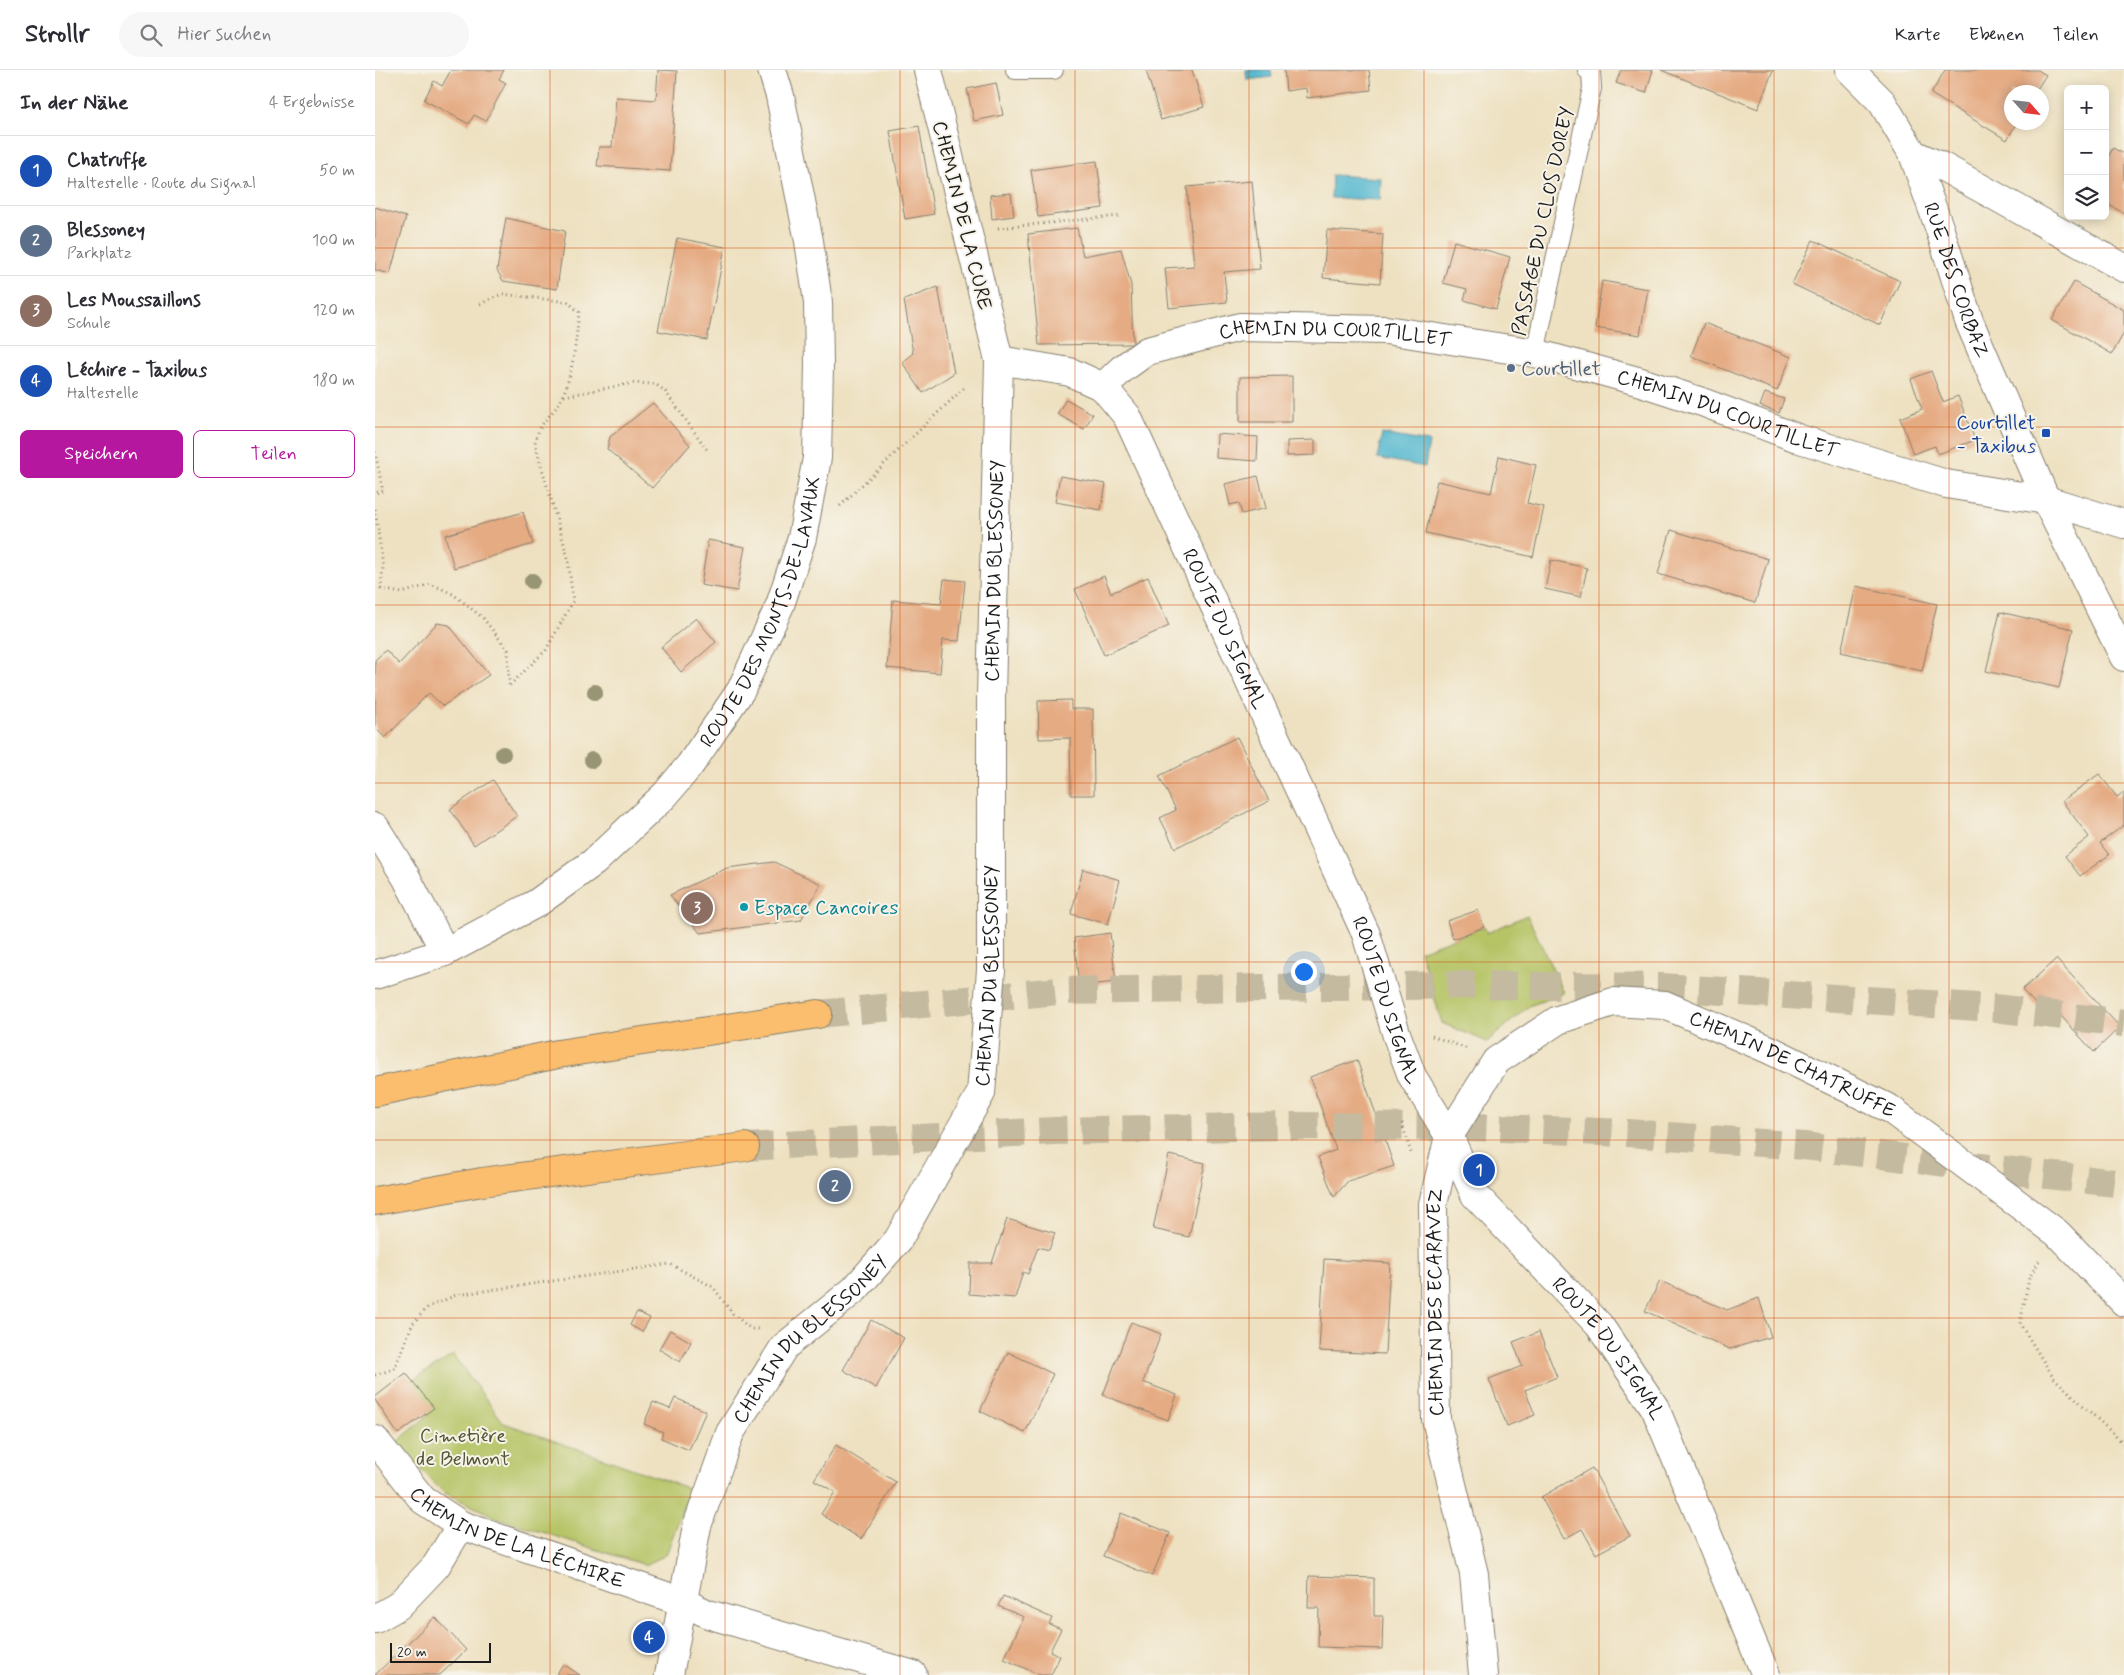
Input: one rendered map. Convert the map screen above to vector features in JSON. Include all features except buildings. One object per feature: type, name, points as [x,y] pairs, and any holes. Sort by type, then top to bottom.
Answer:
[{"type":"highway","points":[[375,1092],[557,1054],[817,1014]]},
{"type":"highway","points":[[375,1201],[482,1182],[745,1147]]},
{"type":"street","name":"ROUTE DES MONTS-DE-LAVAUX","points":[[375,975],[445,952],[537,903],[594,862],[665,795],[690,765],[741,690],[780,605],[802,538],[817,458],[819,365],[818,302],[809,241],[772,70]]},
{"type":"street","name":"CHEMIN DE LA CURE","points":[[928,70],[999,360]]},
{"type":"street","name":"RUE DES CORBAZ","points":[[1850,70],[1882,102],[1913,154],[1969,321],[2046,500],[2124,657]]},
{"type":"street","points":[[1913,154],[1943,167],[2124,268]]},
{"type":"street","name":"CHEMIN DU COURTILLET","points":[[1103,387],[1122,368],[1147,351],[1240,326],[1386,330],[1535,353],[1650,385],[1800,438],[1946,484],[2046,500],[2124,524]]},
{"type":"street","name":"ROUTE DU SIGNAL","points":[[999,360],[1070,372],[1103,387],[1127,416],[1366,934],[1397,1036],[1412,1076],[1449,1136],[1475,1195],[1599,1325],[1655,1408],[1766,1675]]},
{"type":"street","name":"CHEMIN DU BLESSONEY","points":[[669,1675],[697,1526],[730,1433],[784,1347],[855,1289],[898,1240],[981,1093],[991,970],[991,697],[999,360]]},
{"type":"street","points":[[375,827],[406,877],[445,952]]},
{"type":"street","name":"CHEMIN DE CHATRUFFE","points":[[1449,1136],[1496,1061],[1558,1020],[1613,1002],[1665,1006],[1770,1050],[1889,1109],[2057,1233],[2124,1302]]},
{"type":"street","name":"CHEMIN DES ECARAVEZ","points":[[1449,1136],[1433,1204],[1436,1418],[1474,1574],[1483,1675]]},
{"type":"street","name":"CHEMIN DE LA LÉCHIRE","points":[[375,1440],[423,1500],[461,1524],[683,1602],[708,1614],[913,1675]]},
{"type":"street","points":[[375,1619],[398,1606],[437,1566],[461,1524]]},
{"type":"lane","points":[[1015,70],[1015,72],[1054,70]]},
{"type":"lane","name":"PASSAGE DU CLOS DOREY","points":[[1535,353],[1592,88],[1591,73],[1587,70]]},
{"type":"path","points":[[966,231],[1119,216]]},
{"type":"path","points":[[375,509],[383,567],[381,589],[402,593],[431,584],[453,594],[483,618],[508,650],[509,686],[546,650],[573,601],[568,558],[535,444],[536,431],[563,396],[574,352],[579,312],[568,302],[501,294],[480,304]]},
{"type":"path","points":[[563,396],[634,383],[655,384],[665,391],[708,452]]},
{"type":"path","points":[[837,509],[967,386]]},
{"type":"path","points":[[375,452],[383,491],[375,493]]},
{"type":"path","points":[[2057,1233],[2029,1278],[2020,1324],[2054,1378],[2124,1444]]},
{"type":"path","points":[[375,1375],[395,1369],[413,1323],[428,1308],[456,1295],[670,1264],[713,1287],[733,1314],[751,1328],[760,1329]]},
{"type":"green space","points":[[1527,915],[1564,993],[1529,1006],[1487,1042],[1442,1023],[1420,951],[1484,927],[1487,933]]},
{"type":"green space","name":"Cimetière de Belmont","points":[[453,1355],[504,1423],[690,1489],[666,1555],[645,1565],[495,1517],[443,1492],[395,1444],[428,1415],[408,1383]]},
{"type":"water","points":[[1246,70],[1271,70],[1272,77],[1247,80]]},
{"type":"water","points":[[1332,175],[1381,178],[1380,200],[1331,198]]},
{"type":"water","points":[[1382,434],[1429,442],[1425,467],[1377,458]]},
{"type":"tunnel","points":[[818,1014],[1059,991],[1470,985],[1660,987],[1994,1008],[2124,1023]]},
{"type":"tunnel","points":[[745,1147],[1054,1131],[1283,1126],[1474,1127],[1628,1133],[1804,1146],[2124,1184]]},
{"type":"place","name":"Courtillet","points":[[1511,368]]},
{"type":"place","name":"Courtillet - Taxibus","points":[[2046,433]]},
{"type":"place","name":"Espace Cancoires","points":[[744,907]]},
{"type":"place","name":"Les Moussaillons","points":[[697,908]]},
{"type":"place","name":"Chatruffe","points":[[1479,1170]]},
{"type":"place","name":"Blessoney","points":[[835,1186]]},
{"type":"place","name":"Léchire - Taxibus","points":[[649,1637]]}]
